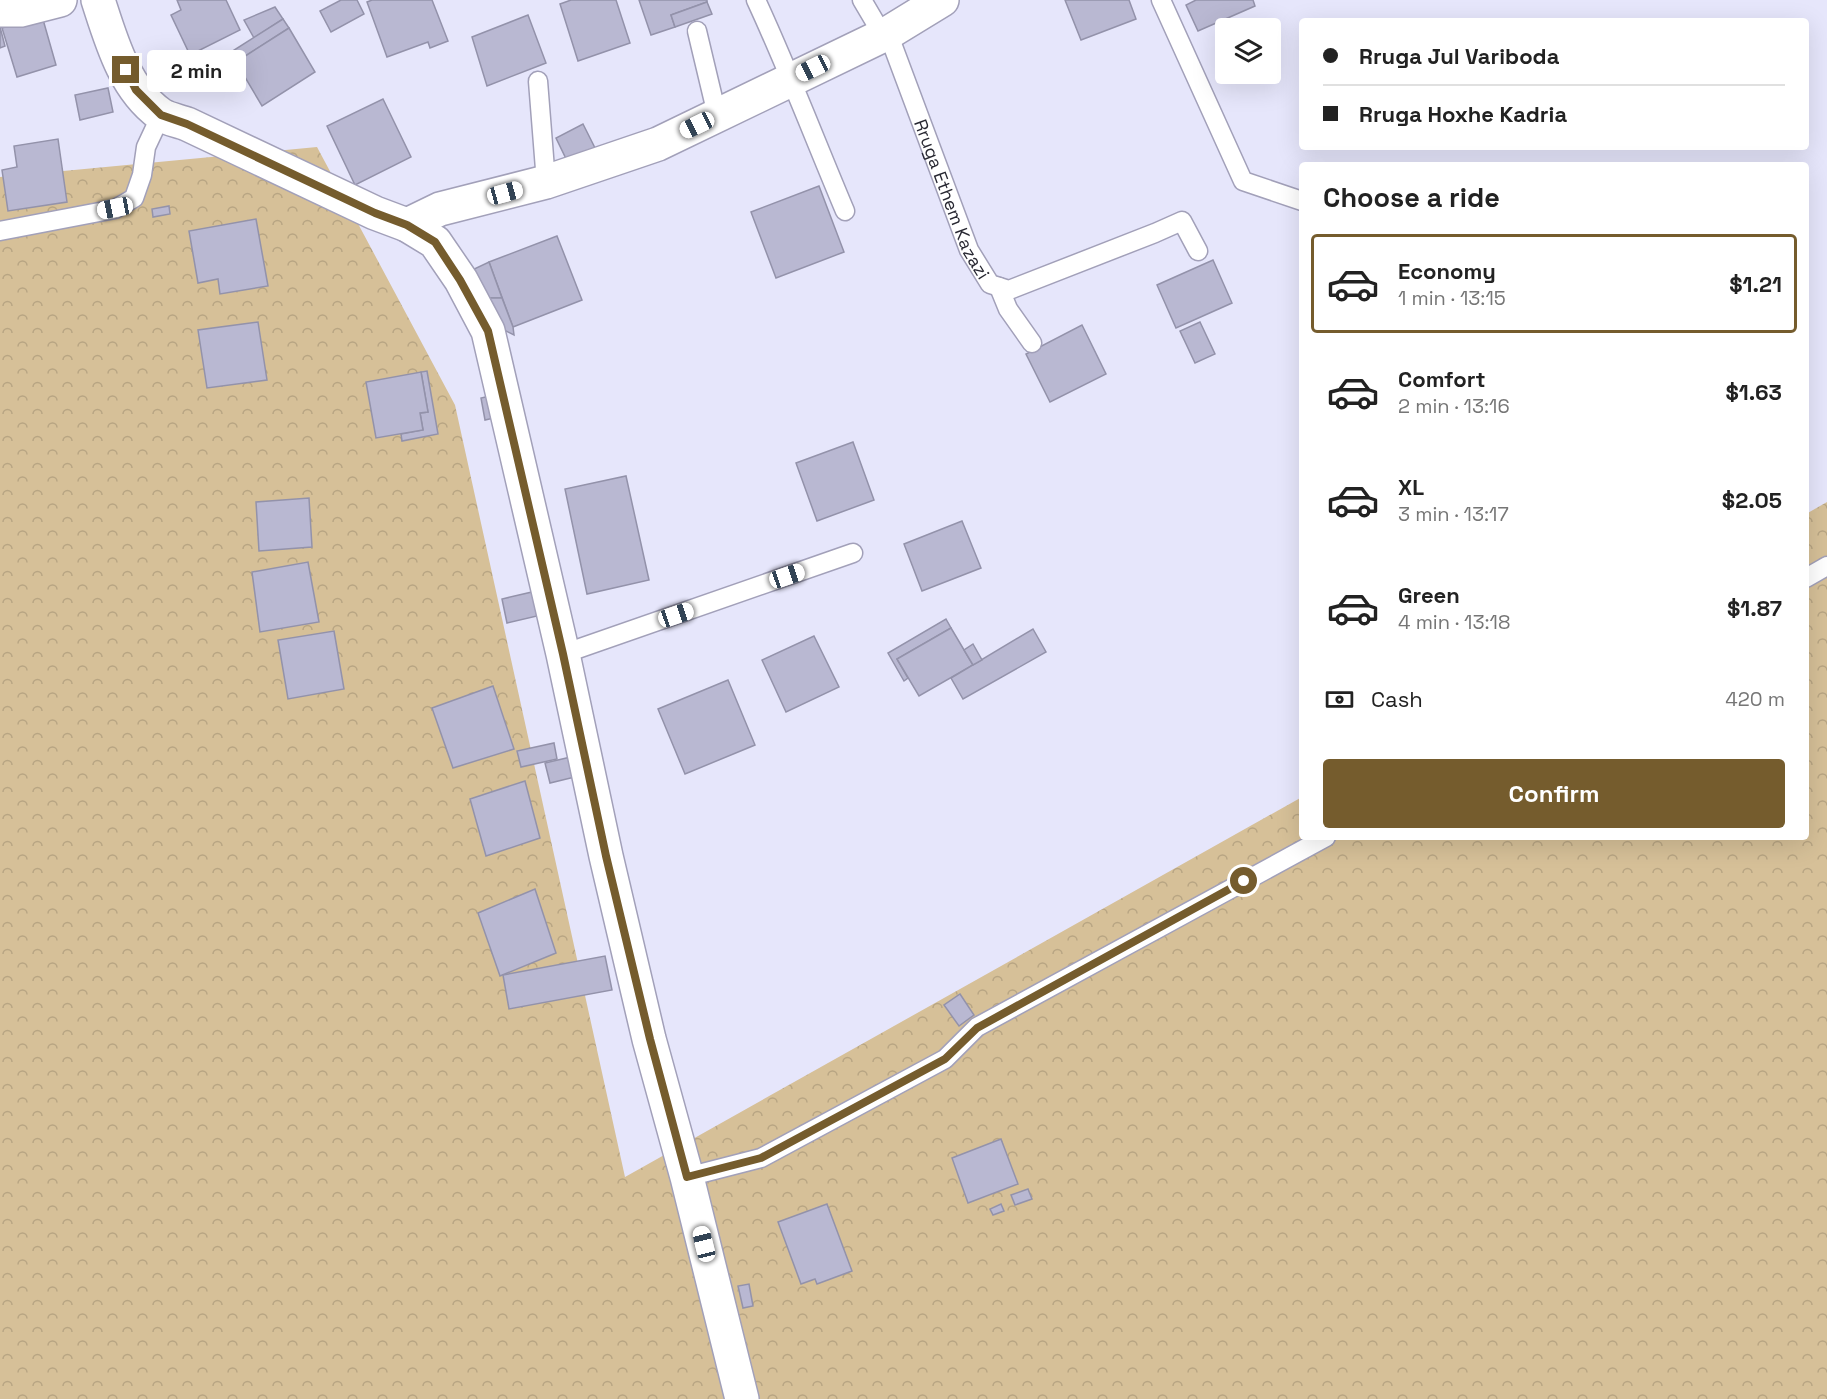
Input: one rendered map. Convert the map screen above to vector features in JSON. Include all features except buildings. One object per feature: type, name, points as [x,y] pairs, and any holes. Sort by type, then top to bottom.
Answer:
[{"type":"street","points":[[0,10],[21,10],[60,0]]},
{"type":"street","points":[[98,0],[115,51],[136,90],[161,115],[187,124],[375,213],[407,225],[435,242],[460,280],[488,331],[563,654],[608,867],[742,1399]]},
{"type":"street","points":[[407,225],[440,209],[546,182],[658,144],[883,35],[942,0]]},
{"type":"lane","points":[[756,0],[792,79],[799,103],[845,211]]},
{"type":"lane","name":"Rruga Ethem Kazazi","points":[[862,0],[883,35],[969,250],[990,284],[1009,290],[1182,221],[1198,251]]},
{"type":"lane","points":[[1161,0],[1243,181],[1299,200]]},
{"type":"lane","points":[[697,31],[717,115]]},
{"type":"lane","points":[[538,81],[546,182]]},
{"type":"lane","points":[[0,231],[115,208],[134,198],[142,175],[146,147],[161,115]]},
{"type":"lane","points":[[999,287],[1008,309],[1032,343]]},
{"type":"lane","points":[[563,654],[853,554]]},
{"type":"lane","points":[[1809,576],[1827,566]]},
{"type":"lane","points":[[687,1177],[761,1158],[945,1059],[977,1028],[1321,840]]},
{"type":"green space","points":[[317,147],[455,405],[625,1177],[1299,799],[1299,840],[1809,840],[1809,512],[1827,502],[1827,1399],[0,1399],[0,177]]},
{"type":"route","points":[[126,70],[136,90],[161,115],[187,124],[375,213],[407,225],[435,242],[460,280],[488,331],[563,654],[606,856],[650,1039],[687,1177],[761,1158],[945,1059],[977,1028],[1244,881]]}]
